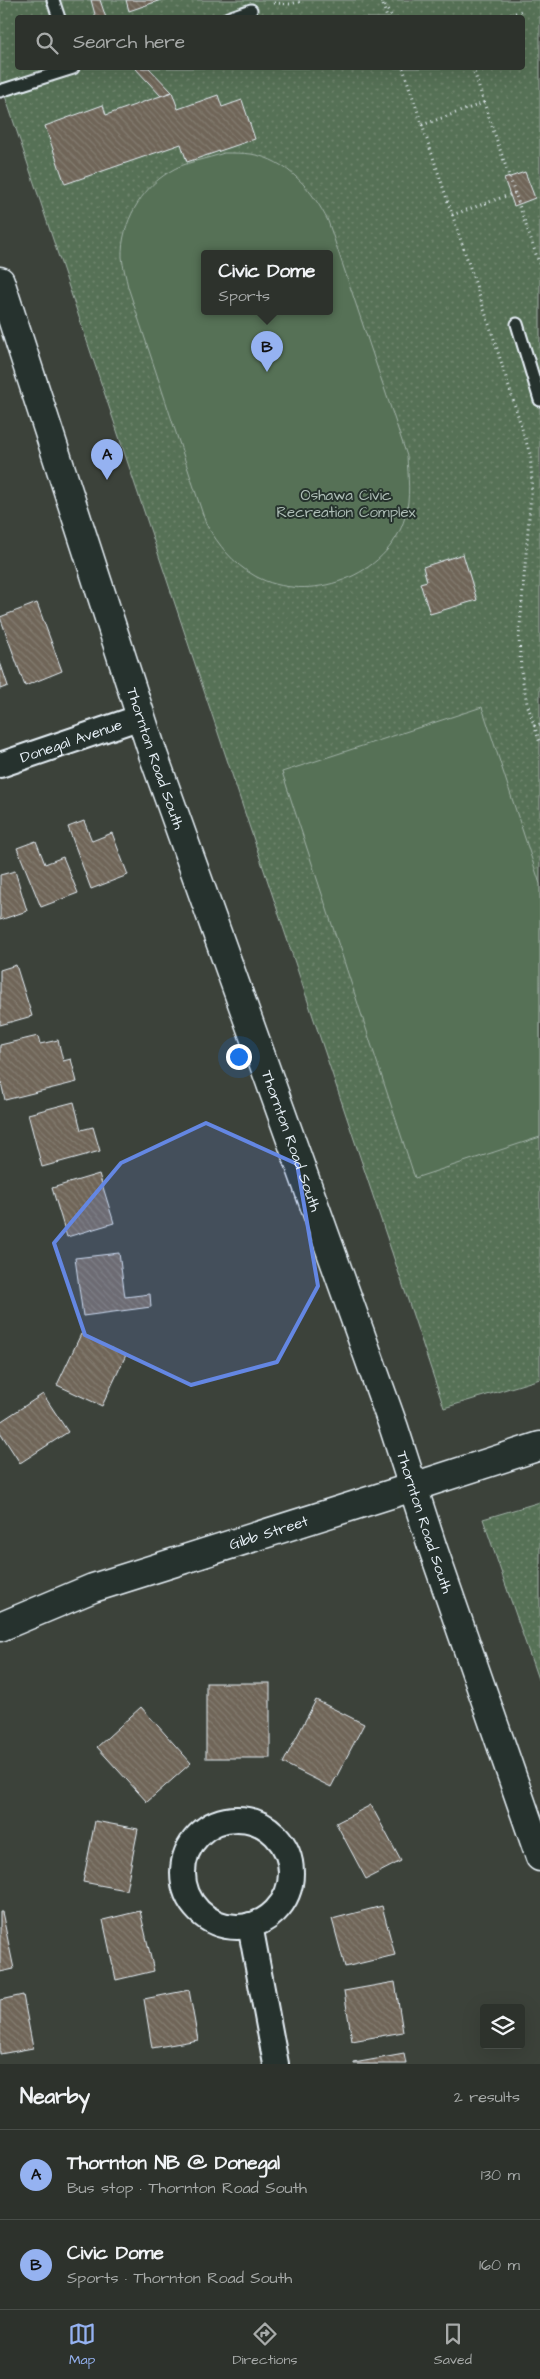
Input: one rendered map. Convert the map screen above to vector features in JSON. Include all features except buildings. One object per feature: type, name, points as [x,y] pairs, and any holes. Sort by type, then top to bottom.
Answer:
[{"type":"main road","name":"Thornton Road South","points":[[0,281],[141,717],[413,1487],[540,1857]]},
{"type":"main road","name":"Gibb Street","points":[[0,1627],[93,1588],[540,1446]]},
{"type":"street","name":"Donegal Avenue","points":[[0,764],[141,717]]},
{"type":"street","points":[[230,1819],[249,1820],[274,1833],[282,1843],[290,1860],[291,1876],[287,1894],[275,1911],[259,1922],[250,1925],[231,1926],[215,1922],[199,1912],[190,1900],[183,1882],[184,1861],[192,1844],[202,1831],[219,1822],[230,1819]]},
{"type":"street","points":[[250,1925],[276,2064]]},
{"type":"lane","points":[[53,0],[58,15]]},
{"type":"lane","points":[[237,15],[251,10]]},
{"type":"lane","points":[[0,92],[67,70]]},
{"type":"lane","points":[[517,324],[540,400]]},
{"type":"path","points":[[274,4],[290,4],[304,0]]},
{"type":"path","points":[[382,1],[386,15]]},
{"type":"path","points":[[382,1],[391,15]]},
{"type":"path","points":[[510,15],[524,10]]},
{"type":"path","points":[[404,70],[492,332],[530,454],[532,482],[519,638],[521,671],[527,703],[540,743]]},
{"type":"path","points":[[474,70],[540,266]]},
{"type":"path","points":[[422,125],[484,103]]},
{"type":"path","points":[[452,215],[515,193]]},
{"type":"path","points":[[534,726],[540,724]]},
{"type":"highlighted area","points":[[206,1123],[297,1164],[318,1286],[277,1362],[191,1385],[85,1335],[54,1243],[121,1163]]},
{"type":"green space","name":"Oshawa Civic Recreation Complex","points":[[0,0],[540,0],[540,1379],[444,1408],[0,81]]},
{"type":"green space","points":[[224,153],[251,154],[264,157],[277,163],[298,178],[315,199],[328,221],[407,456],[409,487],[405,517],[396,538],[382,556],[364,570],[343,580],[321,586],[298,587],[276,584],[255,576],[233,559],[221,546],[206,524],[128,287],[122,261],[125,232],[129,220],[142,197],[159,179],[189,163]]},
{"type":"green space","points":[[482,707],[540,884],[540,1137],[415,1178],[282,772]]},
{"type":"green space","points":[[540,1502],[540,1685],[483,1519]]},
{"type":"place","name":"Civic Dome","points":[[267,372]]},
{"type":"place","name":"Thornton NB @ Donegal","points":[[107,480]]}]
